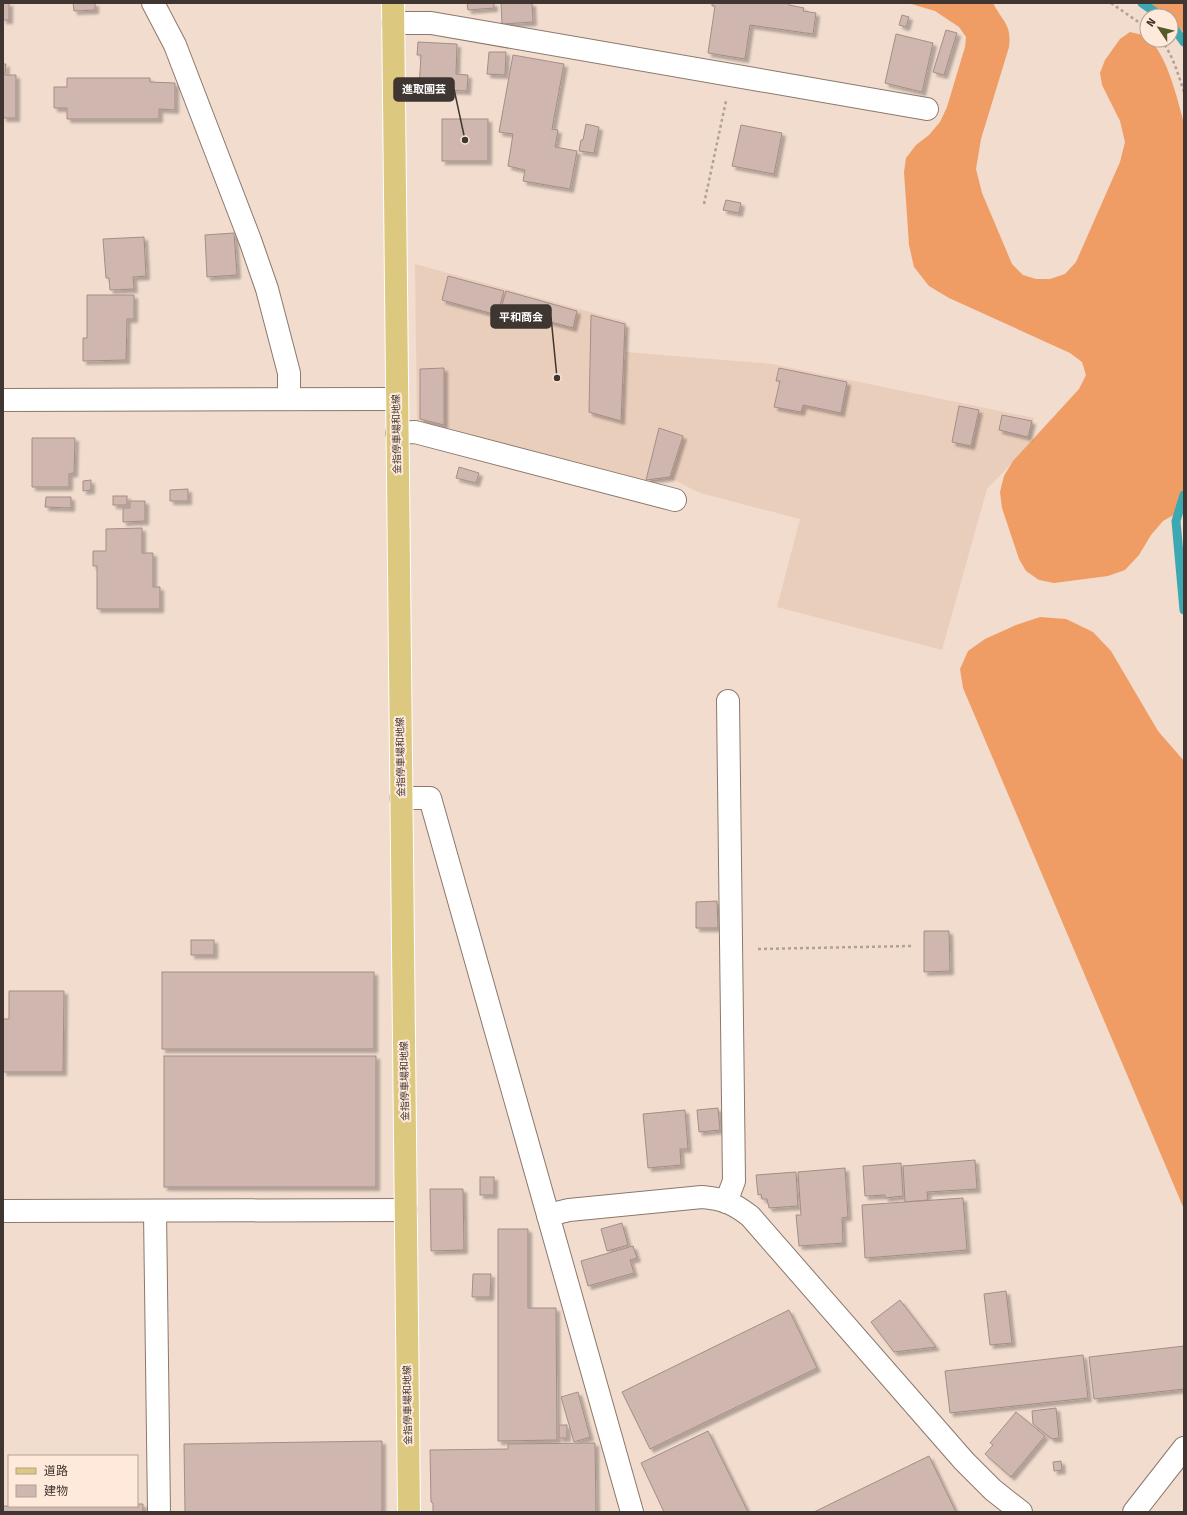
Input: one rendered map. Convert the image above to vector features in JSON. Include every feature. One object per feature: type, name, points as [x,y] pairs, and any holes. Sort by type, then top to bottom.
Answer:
[{"type":"main road","name":"金指停車場和地線","points":[[393,13],[409,1512]]},
{"type":"street","points":[[154,4],[175,45],[187,74],[258,264],[289,373],[289,399]]},
{"type":"street","points":[[393,13],[431,23],[927,109]]},
{"type":"street","points":[[3,400],[397,399]]},
{"type":"street","points":[[397,433],[415,432],[675,500]]},
{"type":"street","points":[[726,1202],[734,1181],[728,701]]},
{"type":"street","points":[[401,798],[430,798],[632,1512]]},
{"type":"street","points":[[548,1215],[570,1210],[702,1197],[720,1199],[736,1205],[750,1216],[964,1462],[993,1490],[1021,1512]]},
{"type":"street","points":[[3,1211],[406,1210]]},
{"type":"street","points":[[156,1211],[159,1512]]},
{"type":"street","points":[[1134,1512],[1184,1448]]},
{"type":"path","points":[[1111,3],[1139,22]]},
{"type":"path","points":[[1167,48],[1173,59],[1184,92]]},
{"type":"path","points":[[704,204],[732,75]]},
{"type":"path","points":[[732,949],[911,946]]},
{"type":"shaded area","points":[[908,3],[993,3],[1008,28],[1010,39],[1009,47],[981,139],[976,169],[982,193],[1012,264],[1023,275],[1036,279],[1050,279],[1065,274],[1076,262],[1120,162],[1125,142],[1120,121],[1102,85],[1100,73],[1105,60],[1120,39],[1130,32],[1139,34],[1139,48],[1156,48],[1170,74],[1184,123],[1184,509],[1163,521],[1151,535],[1139,555],[1125,570],[1108,576],[1054,583],[1039,580],[1026,571],[1019,559],[1002,508],[1000,492],[1004,476],[1013,461],[1079,389],[1086,375],[1082,362],[1070,353],[949,298],[929,286],[914,267],[909,245],[904,172],[906,158],[916,145],[929,135],[940,122],[947,107],[965,47],[966,37],[959,27],[935,11]]},
{"type":"shaded area","points":[[1150,3],[1184,3],[1184,33],[1179,27],[1179,8],[1157,8]]},
{"type":"shaded area","points":[[415,264],[627,322],[626,352],[772,364],[1034,418],[1030,444],[987,489],[942,650],[777,607],[800,519],[700,493],[672,479],[649,482],[417,422]]},
{"type":"shaded area","points":[[1040,617],[1066,619],[1093,632],[1111,651],[1158,731],[1184,761],[1184,1209],[963,688],[960,669],[968,651],[985,639],[1016,625]]},
{"type":"building","points":[[3,3],[9,3],[9,20],[3,20]]},
{"type":"building","points":[[73,3],[95,3],[95,10],[74,11]]},
{"type":"building","points":[[467,3],[494,3],[494,8],[468,10]]},
{"type":"building","points":[[501,3],[532,3],[533,22],[502,24]]},
{"type":"building","points":[[712,3],[789,3],[789,5],[804,8],[803,11],[816,13],[813,34],[750,25],[745,59],[708,53],[715,6],[712,6]]},
{"type":"building","points":[[902,15],[909,17],[906,27],[899,25]]},
{"type":"building","points":[[946,30],[957,33],[944,75],[933,72]]},
{"type":"building","points":[[896,34],[933,43],[922,92],[885,83]]},
{"type":"building","points":[[418,42],[457,44],[456,74],[468,75],[467,91],[419,89],[421,55],[417,55]]},
{"type":"building","points":[[489,52],[506,52],[505,75],[487,74]]},
{"type":"building","points":[[513,55],[564,64],[552,129],[558,130],[555,147],[577,151],[570,189],[523,181],[525,170],[508,166],[513,134],[499,132]]},
{"type":"building","points":[[3,64],[6,64],[5,75],[16,75],[16,118],[3,118]]},
{"type":"building","points":[[67,78],[150,78],[150,82],[175,83],[175,110],[159,109],[159,119],[67,119],[67,108],[54,108],[54,87],[67,87]]},
{"type":"building","points":[[442,119],[488,119],[488,161],[442,161]]},
{"type":"building","points":[[586,124],[599,127],[594,153],[579,151]]},
{"type":"building","points":[[741,125],[782,133],[774,174],[732,166]]},
{"type":"building","points":[[726,200],[741,203],[739,213],[723,210]]},
{"type":"building","points":[[234,233],[237,275],[207,277],[205,235]]},
{"type":"building","points":[[144,237],[146,276],[133,277],[134,289],[110,290],[109,278],[106,278],[103,239]]},
{"type":"building","points":[[448,276],[504,291],[497,315],[442,300]]},
{"type":"building","points":[[506,291],[577,311],[573,328],[518,313],[499,315]]},
{"type":"building","points":[[87,295],[134,295],[134,319],[127,319],[126,360],[83,361],[83,338],[87,338]]},
{"type":"building","points":[[591,315],[625,324],[621,421],[589,412]]},
{"type":"building","points":[[444,368],[444,425],[420,419],[420,369]]},
{"type":"building","points":[[779,368],[847,382],[841,413],[803,405],[801,412],[774,407],[780,381],[776,381]]},
{"type":"building","points":[[959,406],[979,410],[971,446],[952,442]]},
{"type":"building","points":[[1002,415],[1032,421],[1028,437],[999,430]]},
{"type":"building","points":[[659,428],[683,436],[670,477],[646,480]]},
{"type":"building","points":[[32,438],[75,438],[74,473],[69,474],[69,487],[32,487]]},
{"type":"building","points":[[459,467],[479,473],[476,483],[456,478]]},
{"type":"building","points":[[91,480],[91,490],[83,491],[83,481]]},
{"type":"building","points":[[188,489],[188,501],[170,501],[170,490]]},
{"type":"building","points":[[113,496],[127,496],[127,505],[113,505]]},
{"type":"building","points":[[46,497],[71,497],[71,508],[45,507]]},
{"type":"building","points":[[130,501],[145,501],[145,521],[123,522],[123,508],[130,508]]},
{"type":"building","points":[[142,528],[142,553],[153,553],[153,587],[160,587],[160,609],[97,609],[97,566],[93,566],[93,551],[106,551],[106,529]]},
{"type":"building","points":[[717,901],[718,928],[696,928],[696,902]]},
{"type":"building","points":[[924,931],[949,931],[950,971],[924,972]]},
{"type":"building","points":[[191,940],[214,940],[214,955],[191,955]]},
{"type":"building","points":[[162,972],[374,972],[374,1049],[162,1049]]},
{"type":"building","points":[[9,991],[64,991],[63,1072],[3,1072],[3,1019],[9,1019]]},
{"type":"building","points":[[164,1056],[376,1056],[376,1187],[164,1187]]},
{"type":"building","points":[[718,1108],[720,1130],[699,1132],[697,1110]]},
{"type":"building","points":[[685,1110],[688,1149],[680,1149],[681,1165],[648,1168],[643,1114]]},
{"type":"building","points":[[975,1160],[977,1189],[927,1192],[928,1200],[905,1202],[903,1166]]},
{"type":"building","points":[[901,1163],[903,1196],[885,1198],[885,1195],[865,1196],[863,1166]]},
{"type":"building","points":[[845,1168],[848,1217],[842,1218],[843,1243],[799,1246],[796,1215],[801,1215],[798,1172]]},
{"type":"building","points":[[796,1172],[798,1206],[769,1208],[767,1199],[762,1199],[761,1194],[758,1195],[756,1175]]},
{"type":"building","points":[[480,1177],[494,1177],[494,1195],[480,1195]]},
{"type":"building","points":[[430,1189],[463,1189],[464,1250],[431,1251]]},
{"type":"building","points":[[963,1198],[967,1250],[865,1258],[862,1205]]},
{"type":"building","points":[[622,1223],[628,1245],[607,1251],[601,1229]]},
{"type":"building","points":[[498,1229],[528,1229],[528,1308],[556,1308],[557,1440],[498,1441]]},
{"type":"building","points":[[633,1246],[637,1258],[630,1260],[634,1273],[588,1286],[581,1261]]},
{"type":"building","points":[[473,1274],[491,1274],[490,1297],[472,1297]]},
{"type":"building","points":[[1006,1291],[1012,1343],[990,1345],[984,1294]]},
{"type":"building","points":[[900,1300],[936,1347],[894,1352],[871,1322]]},
{"type":"building","points":[[789,1310],[817,1368],[650,1449],[622,1392]]},
{"type":"building","points":[[1184,1346],[1184,1389],[1094,1399],[1089,1357]]},
{"type":"building","points":[[1083,1355],[1088,1398],[950,1413],[945,1371]]},
{"type":"building","points":[[578,1392],[590,1437],[574,1442],[561,1397]]},
{"type":"building","points":[[1056,1408],[1059,1438],[1052,1439],[1033,1424],[1032,1411]]},
{"type":"building","points":[[1016,1412],[1045,1436],[1011,1477],[985,1454],[993,1445],[990,1443]]},
{"type":"building","points":[[559,1425],[567,1425],[567,1438],[559,1438]]},
{"type":"building","points":[[708,1431],[748,1512],[664,1512],[641,1463]]},
{"type":"building","points":[[382,1441],[382,1512],[185,1512],[184,1444]]},
{"type":"building","points":[[595,1443],[596,1512],[433,1512],[433,1503],[431,1502],[430,1450],[508,1449],[508,1444]]},
{"type":"building","points":[[929,1456],[956,1512],[814,1512]]},
{"type":"building","points":[[1061,1461],[1062,1470],[1054,1471],[1053,1462]]},
{"type":"building","points":[[138,1504],[143,1504],[143,1512],[3,1512],[3,1506],[138,1507]]},
{"type":"waterway","points":[[1142,3],[1149,8]]},
{"type":"waterway","points":[[1179,35],[1184,42]]},
{"type":"waterway","points":[[1184,495],[1176,521],[1184,610]]},
{"type":"place","name":"進取園芸","points":[[465,140]]},
{"type":"place","name":"平和商会","points":[[557,378]]}]
